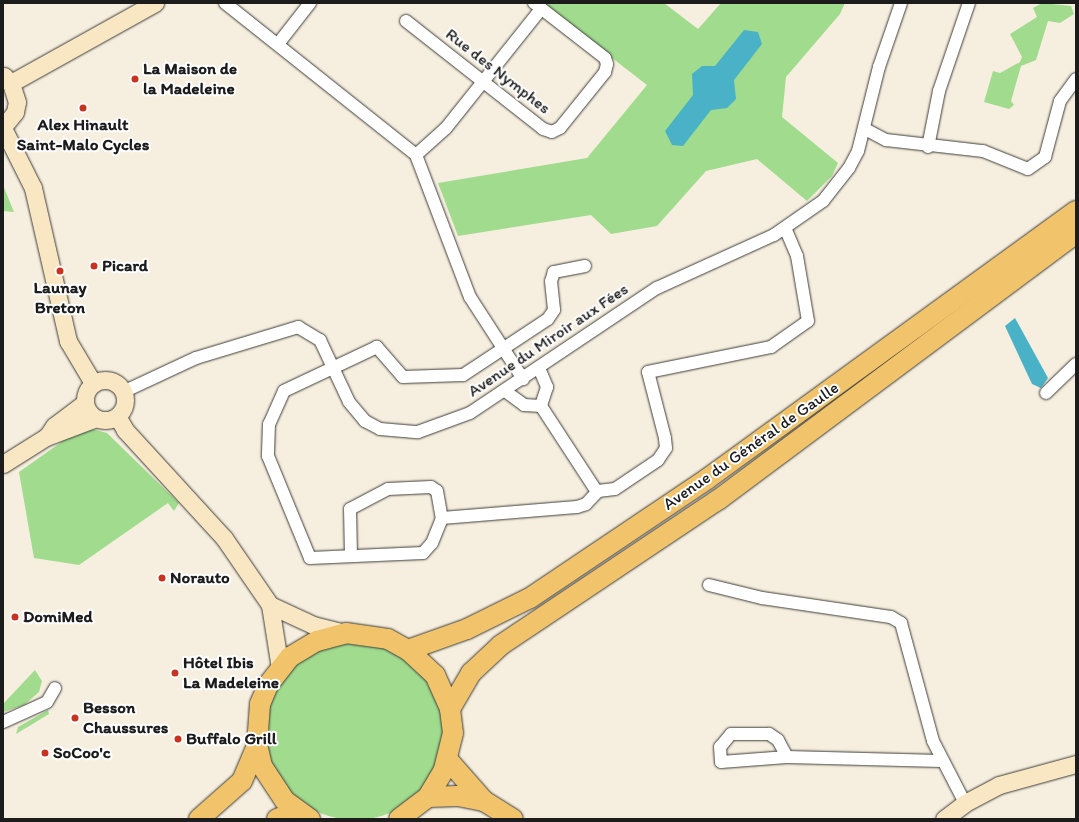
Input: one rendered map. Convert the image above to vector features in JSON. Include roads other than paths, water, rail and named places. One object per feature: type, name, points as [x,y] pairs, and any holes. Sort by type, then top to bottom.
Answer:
[{"type":"main road","name":"Avenue du Général de Gaulle","points":[[408,650],[467,629],[530,598],[707,479],[1076,211]]},
{"type":"main road","name":"Avenue du Général de Gaulle","points":[[450,710],[471,673],[502,645],[718,500],[1076,233]]},
{"type":"main road","points":[[199,819],[242,781],[257,745],[260,704],[280,668],[317,641],[346,633],[388,639],[408,650],[435,675],[450,710],[452,733],[448,760],[428,797],[398,819]]},
{"type":"main road","points":[[257,745],[272,785],[304,815]]},
{"type":"main road","points":[[448,760],[484,800],[513,819]]},
{"type":"main road","points":[[428,797],[458,796],[484,800]]},
{"type":"main road","points":[[277,819],[304,815]]},
{"type":"street","points":[[93,383],[68,341],[33,188],[3,128],[16,107],[7,80],[155,3]]},
{"type":"street","points":[[225,3],[416,155],[470,297],[523,379]]},
{"type":"street","points":[[278,44],[310,3]]},
{"type":"street","name":"Avenue du Miroir aux Fées","points":[[123,392],[196,358],[298,326],[320,340],[357,412],[380,429],[397,433],[448,424],[505,391],[657,288],[785,228],[814,210],[835,188],[849,168],[865,129],[879,67],[901,3]]},
{"type":"street","points":[[928,147],[939,91],[969,3]]},
{"type":"street","points":[[416,155],[446,128],[538,6]]},
{"type":"street","name":"Rue des Nymphes","points":[[406,21],[543,129],[552,132],[560,128],[605,72],[605,58],[538,6]]},
{"type":"street","points":[[865,129],[886,140],[928,147],[982,151],[1017,168],[1028,169],[1039,164],[1045,157],[1060,101],[1076,79]]},
{"type":"street","points":[[442,518],[577,507],[586,504],[597,492],[615,489],[664,454],[665,438],[648,372],[771,347],[808,322],[797,256],[785,228]]},
{"type":"street","points":[[351,556],[350,509],[388,489],[431,487],[436,491],[442,518],[432,543],[423,553],[310,558],[268,456],[269,424],[284,391],[334,366],[377,347],[403,377],[451,378],[463,375],[548,319],[554,310],[551,281],[554,272],[585,266]]},
{"type":"street","points":[[1046,393],[1076,365]]},
{"type":"street","points":[[539,368],[547,387],[541,406]]},
{"type":"street","points":[[3,464],[46,437],[96,418],[106,420],[117,416],[124,405],[123,392],[107,380],[93,383]]},
{"type":"street","points":[[46,437],[54,426],[85,403],[93,383]]},
{"type":"street","points":[[505,391],[524,405],[541,406]]},
{"type":"street","points":[[85,403],[96,418]]},
{"type":"street","points":[[541,406],[597,492]]},
{"type":"street","points":[[117,416],[125,430],[224,538],[270,605],[280,668]]},
{"type":"street","points":[[709,585],[762,598],[891,617],[901,623],[941,761],[965,803]]},
{"type":"street","points":[[270,605],[313,625],[346,633]]},
{"type":"street","points":[[3,722],[47,702],[56,688]]},
{"type":"street","points":[[787,757],[778,740],[769,734],[745,732],[724,740],[721,762],[787,757],[941,761]]},
{"type":"street","points":[[944,819],[965,803],[1030,774],[1076,764]]},
{"type":"water","points":[[744,30],[758,32],[762,44],[734,80],[736,99],[727,108],[711,110],[683,146],[672,145],[665,131],[693,95],[692,74],[702,66],[715,66]]},
{"type":"water","points":[[1015,318],[1048,378],[1041,388],[1032,384],[1005,326]]},
{"type":"place","name":"La Maison de la Madeleine","points":[[135,79]]},
{"type":"place","name":"Alex Hinault Saint-Malo Cycles","points":[[83,108]]},
{"type":"place","name":"Picard","points":[[94,266]]},
{"type":"place","name":"Launay Breton","points":[[60,271]]},
{"type":"place","name":"Norauto","points":[[162,578]]},
{"type":"place","name":"DomiMed","points":[[15,617]]},
{"type":"place","name":"Hôtel Ibis La Madeleine","points":[[175,673]]},
{"type":"place","name":"Besson Chaussures","points":[[75,718]]},
{"type":"place","name":"Buffalo Grill","points":[[178,739]]},
{"type":"place","name":"SoCoo'c","points":[[45,753]]}]
